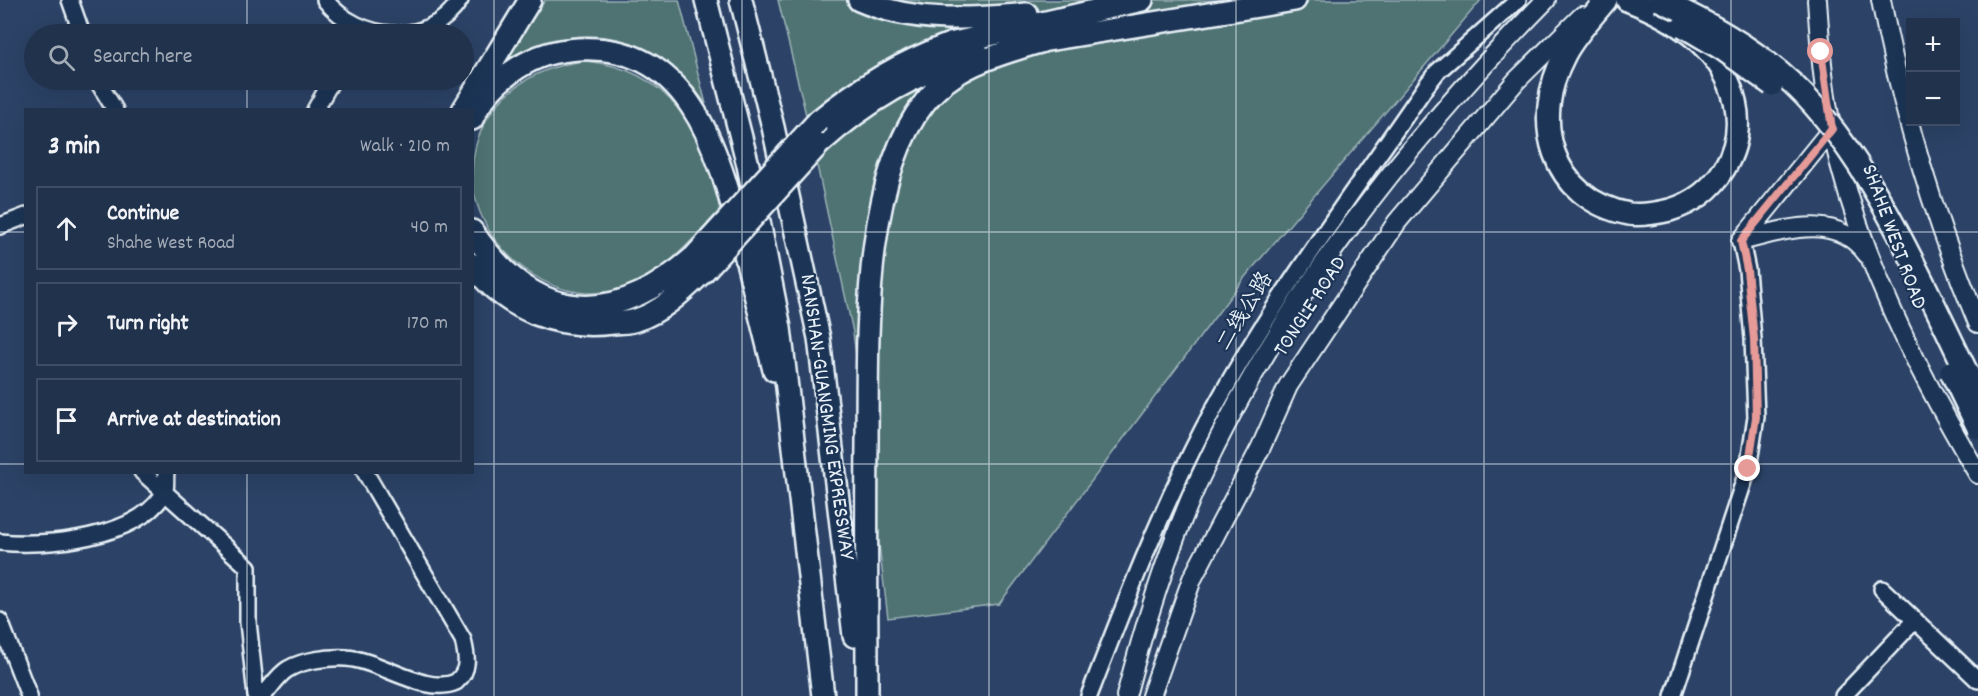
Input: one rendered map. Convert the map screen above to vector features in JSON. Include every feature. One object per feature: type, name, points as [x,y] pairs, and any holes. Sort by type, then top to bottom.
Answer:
[{"type":"highway","points":[[464,108],[530,0]]},
{"type":"highway","name":"NANSHAN-GUANGMING EXPRESSWAY","points":[[706,0],[736,113],[768,254],[798,468],[823,696]]},
{"type":"highway","name":"NANSHAN-GUANGMING EXPRESSWAY","points":[[741,0],[771,117],[819,338],[849,580],[860,696]]},
{"type":"highway","points":[[859,0],[911,16],[958,20],[1106,6]]},
{"type":"highway","points":[[474,267],[488,285],[522,309],[554,322],[595,325],[636,320],[673,299],[699,264],[818,121],[867,83],[921,54],[980,35],[1142,0]]},
{"type":"highway","points":[[474,234],[490,257],[507,273],[539,295],[568,306],[606,305],[639,296],[699,264],[819,144],[868,104],[922,73],[981,51],[1295,0]]},
{"type":"highway","points":[[1605,0],[1565,53],[1548,104],[1548,128],[1553,153],[1565,176],[1584,195],[1609,208],[1632,215],[1657,213],[1684,205],[1704,193],[1721,175],[1731,157],[1737,133],[1729,82],[1712,56],[1683,26]]},
{"type":"highway","points":[[1627,0],[1683,26],[1722,49],[1782,94],[1823,138],[1846,171],[1880,229],[1978,428]]},
{"type":"highway","points":[[1659,0],[1728,35],[1793,84],[1817,110],[1875,193],[1978,395]]},
{"type":"highway","points":[[867,696],[867,365],[873,278],[883,195],[890,171],[909,130],[924,103],[938,88],[987,58],[1043,41]]},
{"type":"highway","points":[[474,116],[493,88],[514,70],[537,58],[559,51],[585,48],[636,58],[663,74],[682,92],[704,126],[728,187],[798,468]]},
{"type":"main road","name":"TONGLE ROAD","points":[[1125,696],[1148,616],[1198,483],[1231,414],[1277,334],[1311,280],[1430,124],[1491,55],[1546,0]]},
{"type":"main road","name":"TONGLE ROAD","points":[[1151,696],[1192,579],[1261,447],[1288,386],[1347,293],[1397,222],[1457,149],[1516,81],[1597,0]]},
{"type":"main road","name":"SHAHE WEST ROAD","points":[[1816,0],[1832,129],[1842,172],[1873,263],[1928,386],[1978,474]]},
{"type":"main road","points":[[1869,0],[1888,35]]},
{"type":"main road","points":[[1881,0],[1888,35],[1932,201],[1953,264],[1978,323]]},
{"type":"main road","points":[[1741,241],[1832,129]]},
{"type":"main road","points":[[1741,241],[1797,228],[1814,226],[1827,228],[1856,243],[1873,263]]},
{"type":"street","points":[[70,0],[78,24]]},
{"type":"street","points":[[326,0],[349,24]]},
{"type":"street","points":[[435,24],[443,20],[460,0]]},
{"type":"street","name":"二线公路","points":[[1089,696],[1145,558],[1203,430],[1263,325],[1337,210],[1426,86],[1437,72],[1518,0]]},
{"type":"street","points":[[103,90],[114,108]]},
{"type":"street","points":[[316,108],[326,90]]},
{"type":"street","points":[[0,226],[24,218]]},
{"type":"street","points":[[1673,696],[1748,469],[1756,417],[1754,339],[1747,270],[1741,241]]},
{"type":"street","points":[[144,474],[248,567],[248,622],[256,696]]},
{"type":"street","points":[[0,542],[51,543],[103,532],[151,509],[165,493],[166,474]]},
{"type":"street","points":[[263,696],[287,669],[320,659],[347,658],[370,664],[423,690],[438,690],[453,684],[464,675],[468,661],[463,640],[366,474]]},
{"type":"street","points":[[1882,589],[1978,680]]},
{"type":"street","points":[[1843,696],[1915,620]]},
{"type":"street","points":[[0,621],[29,696]]},
{"type":"green space","points":[[545,0],[679,0],[706,104],[686,80],[665,61],[642,47],[618,39],[592,36],[565,38],[508,58]]},
{"type":"green space","points":[[778,0],[1481,0],[1245,277],[999,604],[888,618],[853,332],[807,119]]},
{"type":"green space","points":[[585,61],[615,66],[641,77],[661,91],[678,109],[703,155],[720,210],[670,261],[647,278],[634,284],[621,289],[594,293],[567,290],[555,286],[530,273],[499,245],[480,213],[474,184],[476,146],[489,116],[512,90],[544,71]]},
{"type":"route","points":[[1748,469],[1756,417],[1754,339],[1747,270],[1741,241],[1832,129],[1821,52]]}]
